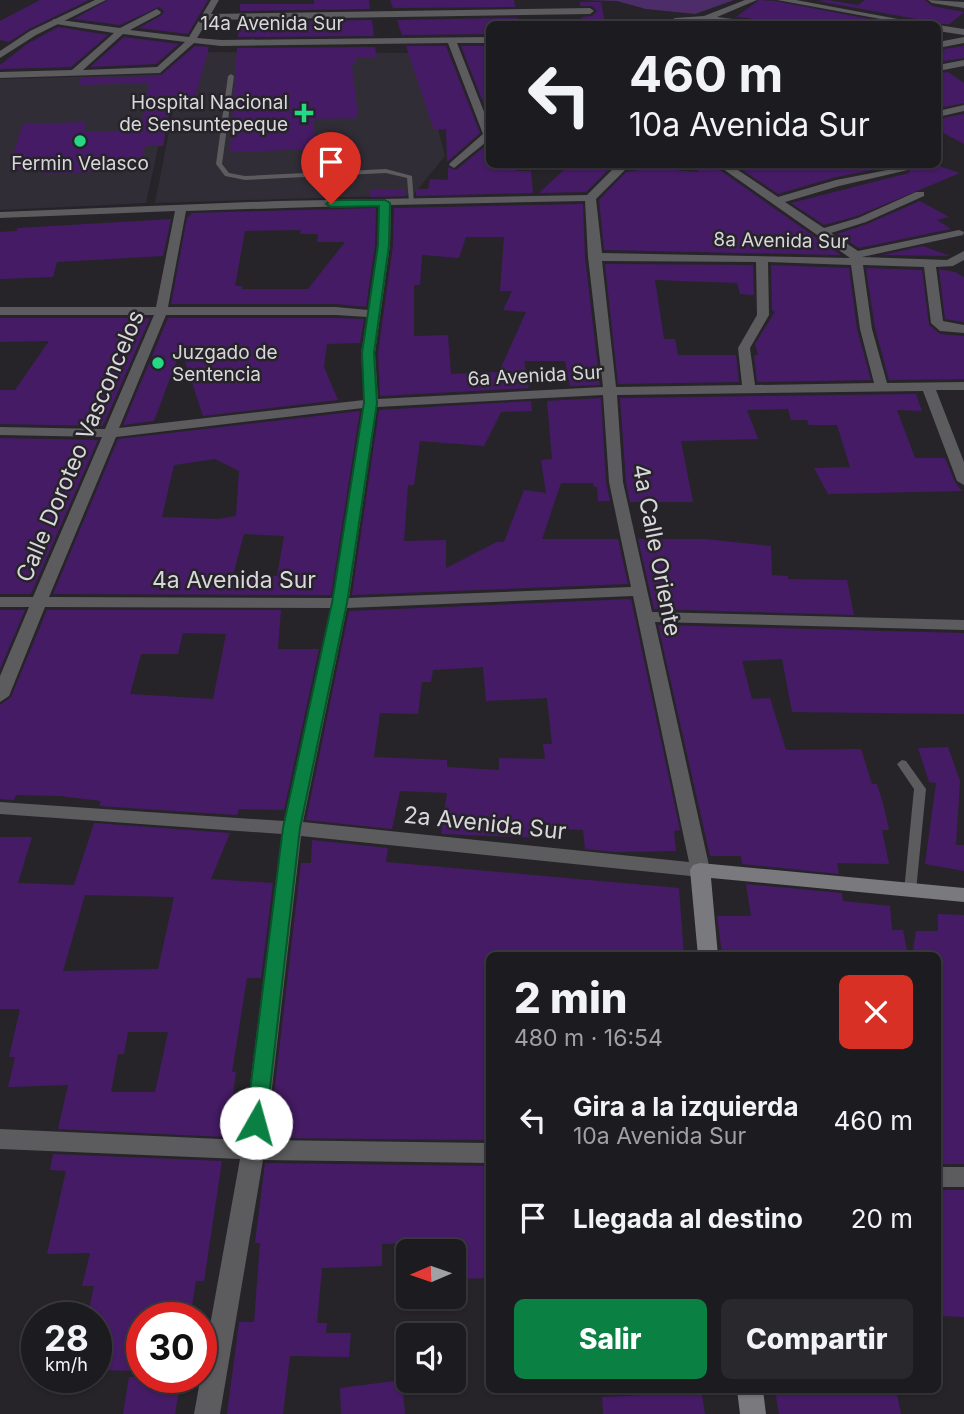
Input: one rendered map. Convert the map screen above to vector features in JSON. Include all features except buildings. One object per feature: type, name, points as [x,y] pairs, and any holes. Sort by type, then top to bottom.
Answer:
[{"type":"main road","name":"2a Avenida Sur","points":[[700,870],[964,895]]},
{"type":"main road","name":"4a Calle Oriente","points":[[700,870],[708,952]]},
{"type":"main road","points":[[750,1393],[753,1414]]},
{"type":"street","points":[[0,55],[20,40],[102,0]]},
{"type":"street","points":[[0,75],[160,70],[191,41],[215,0]]},
{"type":"street","points":[[706,21],[753,0]]},
{"type":"street","points":[[781,0],[904,21]]},
{"type":"street","points":[[932,0],[964,5]]},
{"type":"street","points":[[206,17],[590,11]]},
{"type":"street","points":[[74,73],[121,31],[157,12]]},
{"type":"street","points":[[514,21],[516,12]]},
{"type":"street","name":"14a Avenida Sur","points":[[56,21],[191,41],[486,40]]},
{"type":"street","points":[[941,28],[964,32]]},
{"type":"street","points":[[451,40],[486,130]]},
{"type":"street","points":[[941,44],[964,40]]},
{"type":"street","points":[[941,67],[964,63]]},
{"type":"street","points":[[941,113],[964,108]]},
{"type":"street","points":[[478,109],[486,109]]},
{"type":"street","points":[[454,165],[486,137]]},
{"type":"street","points":[[0,215],[590,198],[621,168]]},
{"type":"street","points":[[727,168],[857,258],[866,329],[881,386]]},
{"type":"street","points":[[775,202],[836,183],[904,168]]},
{"type":"street","points":[[823,232],[862,220],[920,194]]},
{"type":"street","name":"4a Calle Oriente","points":[[590,198],[594,257],[610,391],[616,482],[700,870]]},
{"type":"street","points":[[207,1414],[253,1150],[292,828],[340,603],[371,403],[368,353],[384,245],[385,203]]},
{"type":"street","name":"Calle Doroteo Vasconcelos","points":[[0,696],[161,312],[181,208]]},
{"type":"street","points":[[857,258],[960,233]]},
{"type":"street","name":"8a Avenida Sur","points":[[594,257],[857,258],[930,264],[949,263],[964,255]]},
{"type":"street","points":[[749,388],[744,348],[763,314],[762,258]]},
{"type":"street","points":[[930,264],[937,323],[945,328],[964,329]]},
{"type":"street","points":[[0,312],[337,311],[373,314]]},
{"type":"street","name":"6a Avenida Sur","points":[[0,431],[110,433],[371,403],[610,391],[964,386]]},
{"type":"street","points":[[928,387],[958,457],[964,481]]},
{"type":"street","name":"4a Avenida Sur","points":[[0,602],[340,603],[639,591]]},
{"type":"street","points":[[645,617],[964,625]]},
{"type":"street","name":"2a Avenida Sur","points":[[0,808],[292,828],[700,870]]},
{"type":"street","points":[[0,1139],[253,1150],[486,1153]]},
{"type":"street","points":[[941,1177],[964,1177]]},
{"type":"lane","points":[[231,76],[219,164],[227,174],[246,178],[386,171],[400,173],[410,177],[412,202]]},
{"type":"lane","points":[[902,764],[920,789],[910,891]]},
{"type":"shaded area","points":[[584,0],[734,0],[695,14],[646,9],[617,1]]},
{"type":"shaded area","name":"Hospital Nacional de Sensuntepeque","points":[[195,52],[418,53],[445,156],[413,195],[155,203],[181,71]]},
{"type":"shaded area","name":"Fermin Velasco","points":[[174,74],[146,203],[0,210],[0,79]]},
{"type":"place","name":"Hospital Nacional de Sensuntepeque","points":[[304,113]]},
{"type":"place","name":"Fermin Velasco","points":[[80,141]]},
{"type":"place","name":"Juzgado de Sentencia","points":[[158,363]]},
{"type":"route","points":[[256,1123],[292,828],[340,603],[371,403],[368,353],[384,245],[385,203],[331,204]]}]
